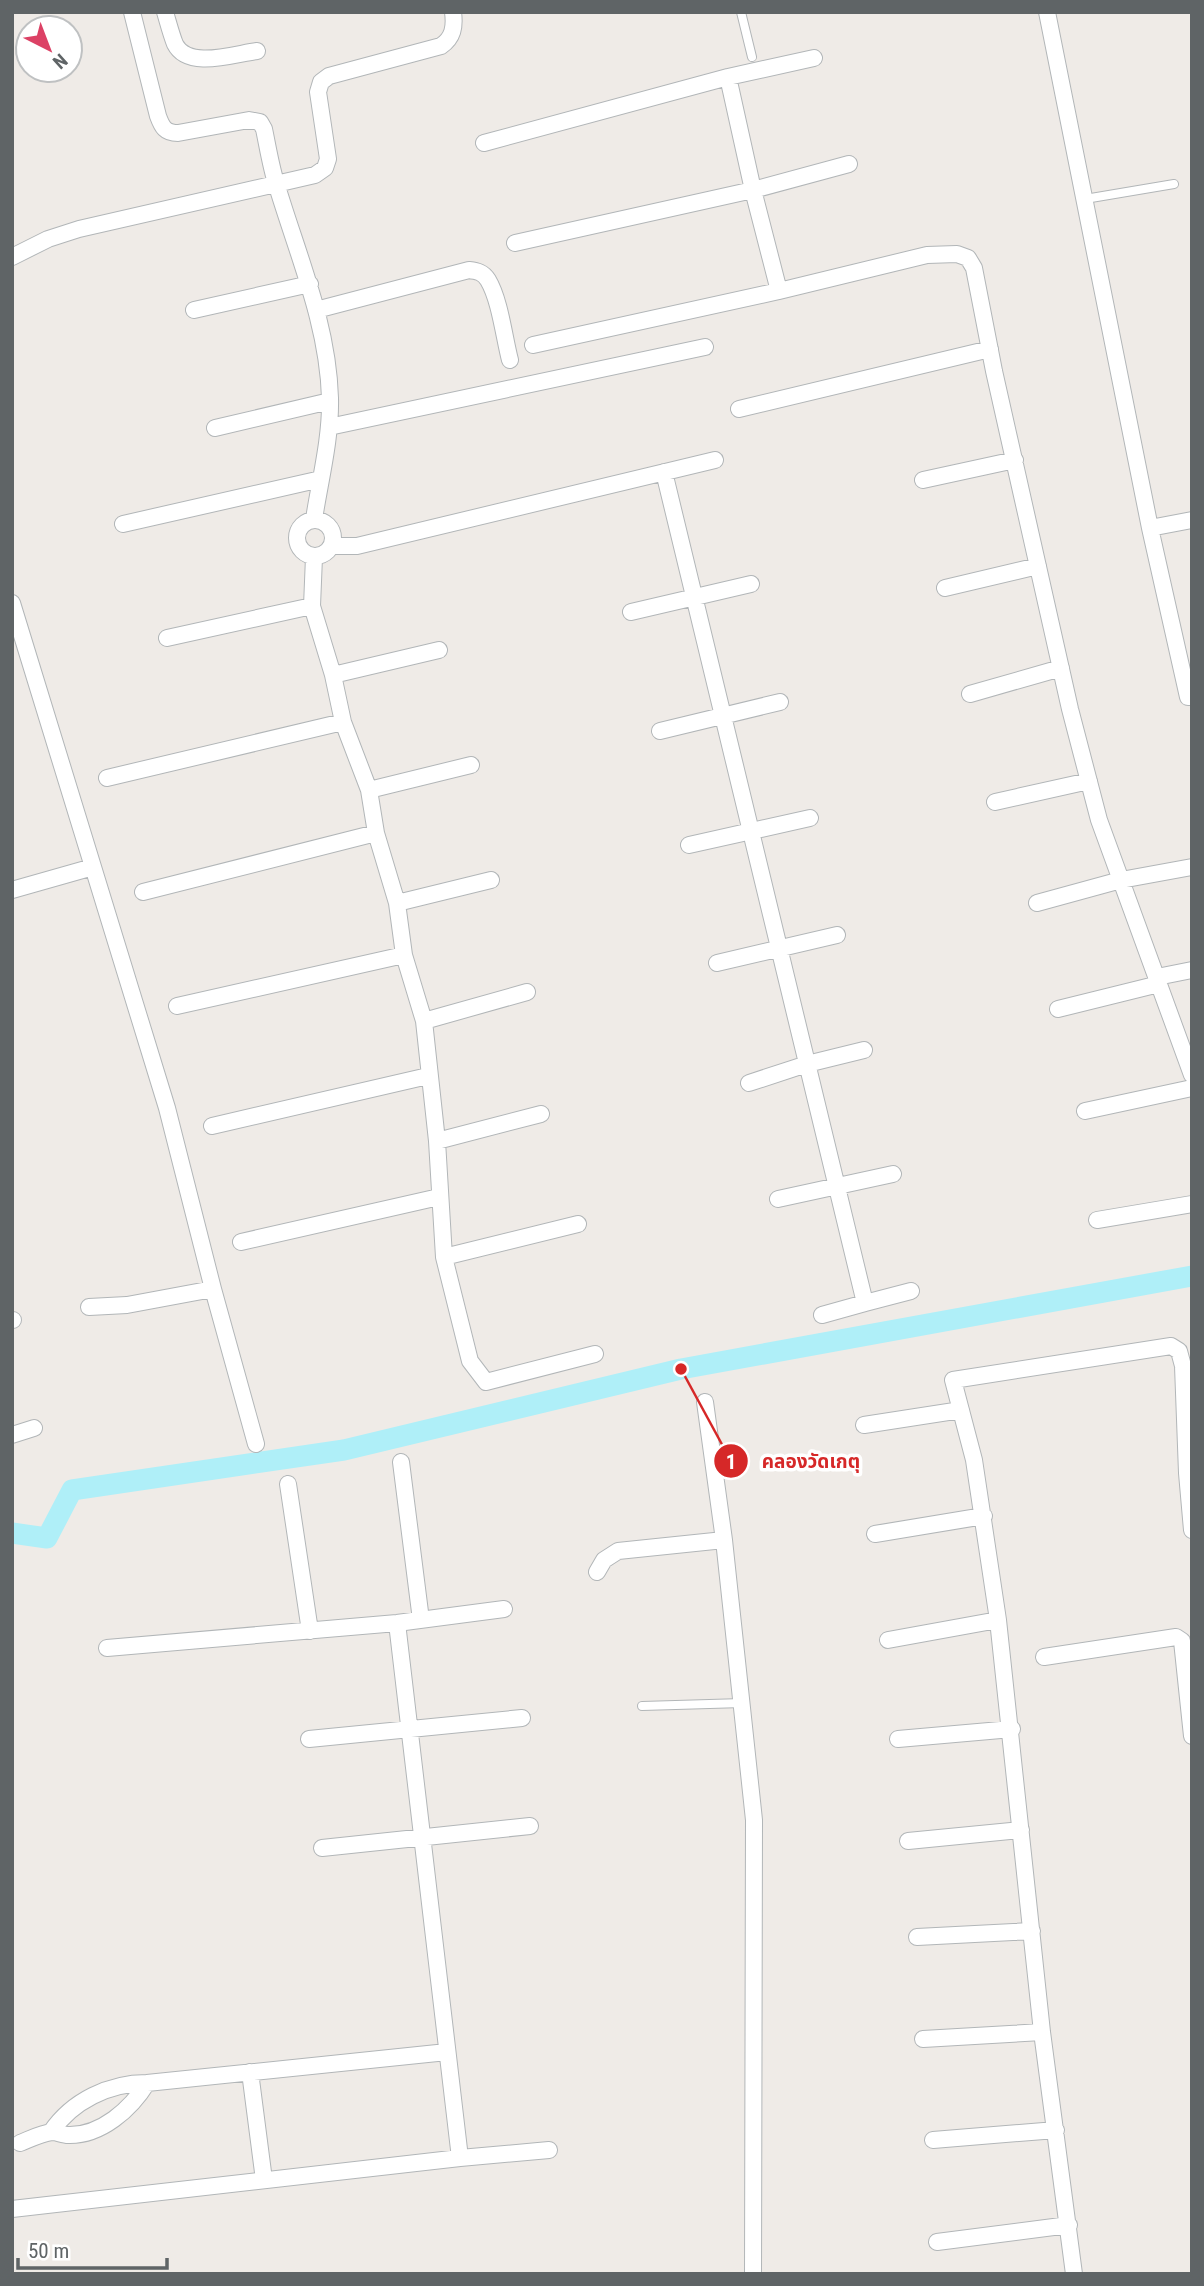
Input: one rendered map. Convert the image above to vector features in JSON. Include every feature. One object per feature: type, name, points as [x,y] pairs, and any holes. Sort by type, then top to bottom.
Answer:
[{"type":"street","points":[[132,12],[163,128],[170,133],[178,133],[249,120],[260,122],[264,129],[276,183],[310,284],[324,346],[330,401],[329,427],[314,519]]},
{"type":"street","points":[[165,12],[176,46],[186,56],[198,60],[257,51]]},
{"type":"street","points":[[12,257],[48,239],[79,229],[315,175],[325,168],[328,159],[318,92],[321,82],[329,76],[440,47],[449,41],[453,32],[453,12]]},
{"type":"street","points":[[1047,12],[1150,528],[1188,697],[1192,697]]},
{"type":"street","points":[[484,143],[814,58]]},
{"type":"street","points":[[728,78],[779,291]]},
{"type":"street","points":[[515,243],[753,190],[849,164]]},
{"type":"street","points":[[533,345],[779,291],[927,255],[957,254],[968,258],[974,268],[1061,668],[1099,820],[1192,1075]]},
{"type":"street","points":[[316,310],[469,270],[479,271],[487,279],[494,298],[510,360]]},
{"type":"street","points":[[194,310],[310,284]]},
{"type":"street","points":[[329,427],[705,347]]},
{"type":"street","points":[[739,409],[990,349]]},
{"type":"street","points":[[215,428],[330,401]]},
{"type":"street","points":[[333,546],[357,546],[715,460]]},
{"type":"street","points":[[923,480],[1015,460]]},
{"type":"street","points":[[664,472],[865,1303]]},
{"type":"street","points":[[122,524],[321,479]]},
{"type":"street","points":[[314,519],[331,527],[335,536],[333,546],[325,554],[313,557],[305,554],[299,547],[297,538],[299,529],[314,519]]},
{"type":"street","points":[[1150,528],[1192,520]]},
{"type":"street","points":[[313,557],[312,606],[333,675],[342,722],[369,790],[376,833],[397,903],[404,955],[424,1021],[437,1141],[444,1257],[470,1362],[486,1382],[595,1354]]},
{"type":"street","points":[[946,588],[1038,566]]},
{"type":"street","points":[[631,612],[751,584]]},
{"type":"street","points":[[12,603],[167,1108],[256,1444]]},
{"type":"street","points":[[167,638],[312,606]]},
{"type":"street","points":[[333,675],[439,650]]},
{"type":"street","points":[[970,694],[1061,668]]},
{"type":"street","points":[[660,730],[780,702]]},
{"type":"street","points":[[107,778],[342,722]]},
{"type":"street","points":[[369,790],[471,765]]},
{"type":"street","points":[[995,802],[1089,781]]},
{"type":"street","points":[[689,845],[810,818]]},
{"type":"street","points":[[143,892],[376,833]]},
{"type":"street","points":[[1037,903],[1121,880],[1192,866]]},
{"type":"street","points":[[12,890],[93,867]]},
{"type":"street","points":[[397,903],[491,880]]},
{"type":"street","points":[[717,963],[836,935]]},
{"type":"street","points":[[177,1006],[404,955]]},
{"type":"street","points":[[1058,1009],[1192,970]]},
{"type":"street","points":[[424,1021],[527,992]]},
{"type":"street","points":[[749,1083],[807,1064],[864,1050]]},
{"type":"street","points":[[212,1126],[428,1076]]},
{"type":"street","points":[[1085,1111],[1192,1088]]},
{"type":"street","points":[[437,1141],[541,1114]]},
{"type":"street","points":[[778,1199],[893,1174]]},
{"type":"street","points":[[241,1242],[439,1197]]},
{"type":"street","points":[[1097,1220],[1192,1204]]},
{"type":"street","points":[[444,1257],[578,1224]]},
{"type":"street","points":[[89,1307],[127,1305],[213,1289]]},
{"type":"street","points":[[822,1315],[911,1290]]},
{"type":"street","points":[[1074,2274],[1042,2032],[1012,1729],[984,1516],[974,1460],[953,1380],[1171,1346],[1179,1351],[1188,1365],[1192,1530]]},
{"type":"street","points":[[705,1402],[724,1539],[754,1820],[753,2274]]},
{"type":"street","points":[[864,1425],[961,1410]]},
{"type":"street","points":[[12,1435],[34,1428]]},
{"type":"street","points":[[401,1462],[421,1620]]},
{"type":"street","points":[[288,1484],[310,1631]]},
{"type":"street","points":[[875,1534],[984,1516]]},
{"type":"street","points":[[597,1572],[604,1560],[618,1551],[724,1539]]},
{"type":"street","points":[[107,1648],[397,1623],[504,1609]]},
{"type":"street","points":[[888,1640],[998,1620]]},
{"type":"street","points":[[397,1623],[460,2158]]},
{"type":"street","points":[[1044,1657],[1176,1637],[1182,1641],[1192,1735]]},
{"type":"street","points":[[309,1739],[522,1718]]},
{"type":"street","points":[[898,1739],[1012,1729]]},
{"type":"street","points":[[322,1848],[530,1826]]},
{"type":"street","points":[[908,1840],[1021,1830]]},
{"type":"street","points":[[917,1937],[1031,1931]]},
{"type":"street","points":[[923,2039],[1042,2032]]},
{"type":"street","points":[[51,2132],[62,2116],[88,2098],[124,2084],[447,2052]]},
{"type":"street","points":[[250,2072],[264,2180]]},
{"type":"street","points":[[15,2144],[51,2132],[68,2135],[86,2133],[102,2127],[138,2097],[147,2083]]},
{"type":"street","points":[[933,2140],[1056,2130]]},
{"type":"street","points":[[12,2209],[549,2150]]},
{"type":"street","points":[[937,2242],[1069,2225]]},
{"type":"lane","points":[[741,12],[752,57]]},
{"type":"lane","points":[[1085,200],[1174,184]]},
{"type":"lane","points":[[642,1706],[743,1703]]},
{"type":"waterway","points":[[12,1533],[47,1538],[72,1490],[344,1450],[681,1369],[1192,1276]]},
{"type":"place","name":"คลองวัดเกตุ","points":[[681,1369]]}]
